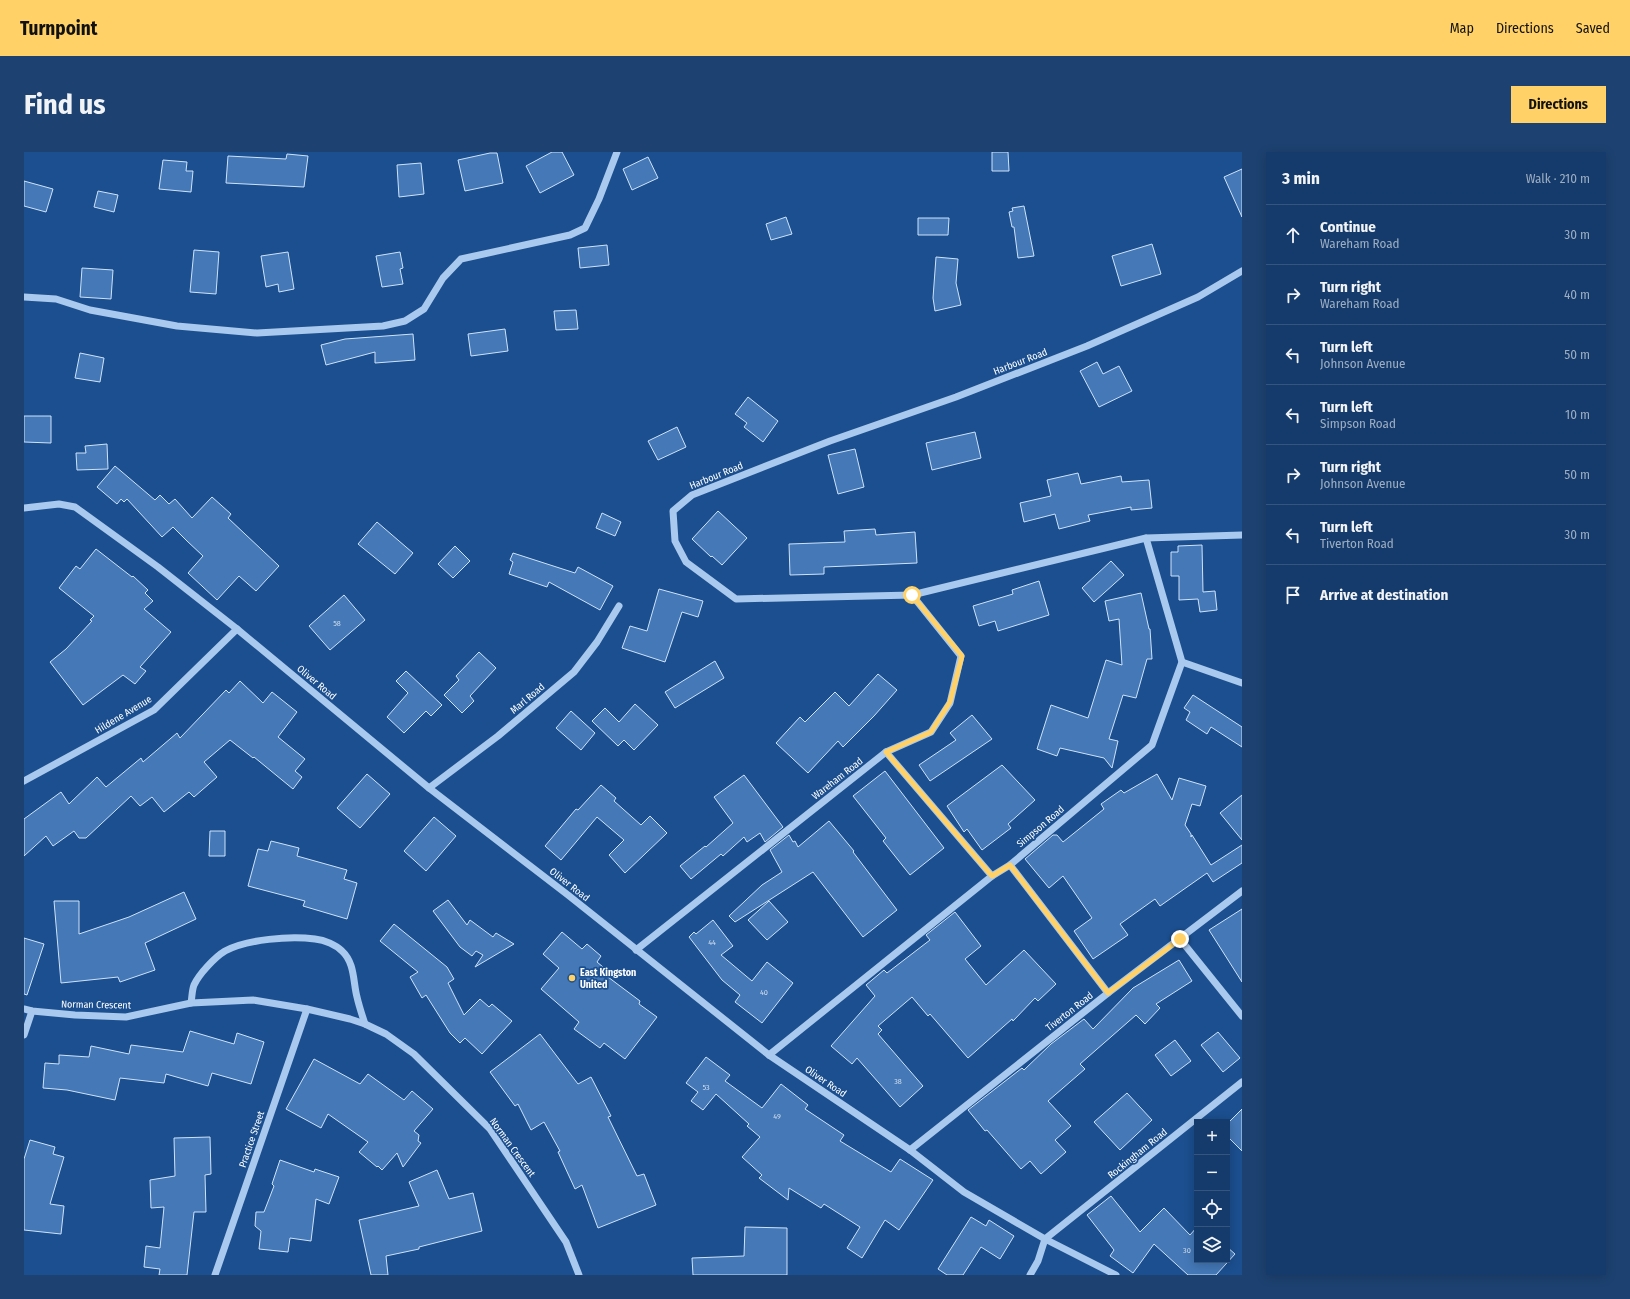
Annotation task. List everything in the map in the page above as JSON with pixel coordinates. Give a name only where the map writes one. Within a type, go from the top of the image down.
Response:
[{"type":"street","points":[[24,297],[56,299],[90,310],[177,326],[257,333],[383,326],[406,321],[424,309],[443,278],[461,259],[570,235],[585,228],[599,199],[618,152]]},
{"type":"street","name":"Harbour Road","points":[[1242,271],[1198,297],[1087,346],[956,397],[830,441],[692,495],[673,511],[675,541],[686,562],[736,599],[912,595],[1146,538],[1242,535]]},
{"type":"street","name":"Oliver Road","points":[[24,508],[59,504],[75,506],[158,567],[237,629],[429,788],[568,895],[769,1055],[910,1150],[964,1192],[1045,1239],[1116,1275]]},
{"type":"street","points":[[1146,538],[1182,662],[1242,683]]},
{"type":"street","name":"Wareham Road","points":[[636,950],[886,752],[931,732],[950,702],[962,656],[912,595]]},
{"type":"street","name":"Marl Road","points":[[429,788],[498,736],[574,672],[597,642],[619,606]]},
{"type":"street","name":"Hildene Avenue","points":[[24,781],[154,710],[237,629]]},
{"type":"street","name":"Simpson Road","points":[[769,1055],[992,876],[1010,865],[1152,745],[1182,662]]},
{"type":"street","points":[[886,752],[992,876]]},
{"type":"street","points":[[1010,865],[1108,993]]},
{"type":"street","name":"Tiverton Road","points":[[910,1150],[1108,993],[1242,891]]},
{"type":"street","points":[[191,1003],[194,985],[207,967],[224,951],[246,942],[294,938],[316,939],[330,943],[343,952],[351,965],[357,996],[365,1024]]},
{"type":"street","points":[[1180,939],[1242,1016]]},
{"type":"street","name":"Norman Crescent","points":[[24,1009],[75,1015],[126,1017],[191,1003],[253,1000],[350,1018],[386,1034],[414,1054],[490,1129],[566,1242],[579,1275]]},
{"type":"street","name":"Practice Street","points":[[215,1275],[307,1009]]},
{"type":"street","points":[[24,1035],[32,1011]]},
{"type":"street","name":"Rockingham Road","points":[[1045,1239],[1242,1082]]},
{"type":"street","points":[[1030,1275],[1038,1260],[1045,1239]]},
{"type":"building","points":[[552,152],[562,152],[574,175],[540,193],[526,166]]},
{"type":"building","points":[[992,152],[1008,152],[1009,171],[992,171]]},
{"type":"building","points":[[490,153],[497,153],[503,183],[465,191],[458,160]]},
{"type":"building","points":[[287,154],[308,156],[304,187],[226,183],[228,156],[286,159]]},
{"type":"building","points":[[648,157],[658,178],[632,190],[623,169]]},
{"type":"building","points":[[163,160],[187,162],[186,171],[193,171],[191,192],[159,189]]},
{"type":"building","points":[[421,163],[424,194],[399,197],[397,165]]},
{"type":"building","points":[[1242,169],[1242,217],[1224,177]]},
{"type":"building","points":[[24,181],[53,189],[46,212],[24,206]]},
{"type":"building","points":[[98,191],[118,195],[114,212],[94,207]]},
{"type":"building","points":[[1024,206],[1034,256],[1018,258],[1014,227],[1012,227],[1009,212],[1013,211],[1012,208]]},
{"type":"building","points":[[786,217],[792,234],[771,240],[766,224]]},
{"type":"building","points":[[918,218],[949,218],[948,235],[918,235]]},
{"type":"building","points":[[1152,244],[1161,274],[1121,286],[1112,256]]},
{"type":"building","points":[[607,245],[609,265],[580,268],[578,248]]},
{"type":"building","points":[[194,250],[219,252],[216,294],[190,292]]},
{"type":"building","points":[[288,252],[294,289],[279,292],[278,284],[266,287],[261,256]]},
{"type":"building","points":[[400,252],[403,268],[400,269],[403,284],[382,287],[376,256]]},
{"type":"building","points":[[936,257],[958,259],[956,283],[961,305],[935,311],[933,298]]},
{"type":"building","points":[[82,268],[113,270],[111,299],[80,297]]},
{"type":"building","points":[[576,310],[578,329],[556,330],[554,311]]},
{"type":"building","points":[[505,329],[508,351],[471,356],[468,334]]},
{"type":"building","points":[[413,334],[415,360],[375,363],[375,352],[326,365],[321,345],[345,339]]},
{"type":"building","points":[[80,353],[104,358],[100,382],[75,378]]},
{"type":"building","points":[[1097,362],[1103,374],[1119,366],[1132,391],[1099,407],[1080,371]]},
{"type":"building","points":[[748,397],[778,421],[763,442],[744,427],[747,423],[735,414]]},
{"type":"building","points":[[24,416],[51,416],[51,443],[24,442]]},
{"type":"building","points":[[677,427],[686,447],[658,460],[648,441]]},
{"type":"building","points":[[975,432],[981,458],[932,470],[926,443]]},
{"type":"building","points":[[107,444],[108,469],[77,470],[76,453],[86,453],[85,446]]},
{"type":"building","points":[[855,449],[864,487],[838,494],[828,455]]},
{"type":"building","points":[[115,466],[155,500],[160,495],[169,504],[175,499],[192,518],[212,497],[231,514],[228,518],[279,566],[256,591],[239,576],[217,600],[188,573],[203,556],[173,527],[162,537],[127,499],[124,502],[121,499],[117,504],[97,487]]},
{"type":"building","points":[[1078,473],[1081,484],[1121,476],[1122,482],[1149,480],[1152,508],[1131,510],[1131,507],[1088,515],[1090,521],[1059,529],[1055,514],[1024,522],[1020,503],[1051,496],[1047,480]]},
{"type":"building","points":[[718,511],[747,538],[722,565],[692,539]]},
{"type":"building","points":[[602,513],[621,522],[615,536],[596,528]]},
{"type":"building","points":[[377,522],[413,553],[395,574],[358,544]]},
{"type":"building","points":[[875,529],[876,535],[915,532],[917,563],[824,567],[824,574],[790,575],[789,544],[845,542],[844,531]]},
{"type":"building","points":[[1202,545],[1203,592],[1215,591],[1217,610],[1200,612],[1198,599],[1179,600],[1179,576],[1171,576],[1171,552],[1178,552],[1178,546]]},
{"type":"building","points":[[455,546],[470,561],[453,578],[438,564]]},
{"type":"building","points":[[96,549],[132,577],[133,576],[148,590],[145,593],[153,601],[144,609],[171,632],[140,667],[146,671],[135,684],[123,675],[83,705],[50,662],[66,649],[92,621],[90,620],[94,616],[59,588],[76,566],[80,569]]},
{"type":"building","points":[[513,553],[575,573],[578,567],[613,586],[600,610],[549,582],[547,587],[509,574],[513,562],[510,560]]},
{"type":"building","points":[[1111,561],[1124,575],[1094,602],[1082,588]]},
{"type":"building","points":[[1039,581],[1049,615],[998,631],[995,621],[979,626],[973,606],[1013,594],[1012,590]]},
{"type":"building","points":[[659,589],[703,601],[698,617],[682,612],[665,662],[622,648],[630,626],[647,631]]},
{"type":"building","points":[[1141,593],[1150,629],[1152,659],[1147,659],[1136,698],[1123,695],[1109,739],[1118,741],[1112,768],[1104,758],[1060,748],[1057,756],[1037,749],[1051,705],[1088,718],[1106,660],[1122,665],[1119,619],[1109,621],[1105,601]]},
{"type":"building","points":[[344,595],[365,620],[330,650],[309,626]]},
{"type":"building","points":[[479,652],[496,668],[470,696],[474,701],[462,713],[444,695],[459,680],[456,676]]},
{"type":"building","points":[[715,661],[724,678],[675,708],[665,692]]},
{"type":"building","points":[[406,671],[442,705],[431,716],[426,711],[404,733],[387,717],[408,693],[396,681]]},
{"type":"building","points":[[878,674],[897,690],[843,747],[838,741],[808,773],[776,743],[800,717],[805,722],[835,692],[849,706]]},
{"type":"building","points":[[240,681],[263,703],[272,692],[297,712],[278,737],[305,759],[295,771],[302,777],[293,789],[254,757],[253,758],[230,740],[204,762],[217,777],[194,797],[189,792],[164,812],[152,797],[140,806],[131,796],[86,838],[79,838],[74,831],[53,846],[46,836],[24,856],[24,819],[61,792],[69,804],[97,777],[106,787],[141,758],[143,762],[177,733],[180,738],[226,690],[229,693]]},
{"type":"building","points":[[1193,695],[1242,727],[1242,747],[1211,727],[1207,734],[1186,720],[1190,712],[1184,708]]},
{"type":"building","points":[[635,704],[658,725],[634,750],[624,740],[618,746],[592,721],[605,708],[619,722]]},
{"type":"building","points":[[571,711],[595,733],[581,750],[556,728]]},
{"type":"building","points":[[972,715],[992,739],[930,781],[919,765],[956,740],[950,733]]},
{"type":"building","points":[[1002,765],[1035,800],[1008,824],[1011,828],[982,850],[967,829],[964,832],[947,806]]},
{"type":"building","points":[[885,771],[944,848],[910,875],[883,841],[886,838],[853,796]]},
{"type":"building","points":[[367,774],[390,794],[360,828],[337,808]]},
{"type":"building","points":[[1157,774],[1172,800],[1179,778],[1206,786],[1200,806],[1192,804],[1185,825],[1191,834],[1191,837],[1192,835],[1211,865],[1242,845],[1242,863],[1213,882],[1207,873],[1160,906],[1155,899],[1120,924],[1128,935],[1093,959],[1074,931],[1092,918],[1063,876],[1049,888],[1025,859],[1053,835],[1057,835],[1063,842],[1104,809],[1101,804],[1121,790],[1124,793]]},
{"type":"building","points":[[744,775],[783,827],[765,842],[760,833],[747,842],[744,837],[723,856],[721,854],[691,879],[680,866],[705,846],[706,847],[733,823],[714,797]]},
{"type":"building","points":[[601,785],[616,798],[614,801],[641,825],[650,816],[667,833],[625,873],[609,855],[624,840],[597,817],[561,860],[545,846],[576,809],[578,810]]},
{"type":"building","points":[[1242,795],[1242,840],[1220,813]]},
{"type":"building","points":[[434,817],[456,836],[426,871],[404,851]]},
{"type":"building","points":[[829,821],[854,851],[853,852],[897,910],[863,937],[813,872],[735,922],[729,916],[762,885],[782,872],[770,850],[789,835],[798,847]]},
{"type":"building","points":[[210,831],[225,831],[225,856],[209,856]]},
{"type":"building","points":[[271,841],[299,848],[297,856],[347,870],[344,879],[357,883],[347,919],[303,906],[305,901],[248,886],[258,849],[268,851]]},
{"type":"building","points":[[184,892],[196,919],[145,943],[155,970],[120,982],[118,977],[61,983],[54,901],[79,901],[79,934],[129,917]]},
{"type":"building","points":[[448,900],[467,925],[470,920],[493,937],[496,933],[514,944],[475,967],[483,955],[476,951],[472,956],[460,947],[433,911]]},
{"type":"building","points":[[769,901],[788,922],[767,940],[748,920]]},
{"type":"building","points":[[1242,909],[1242,982],[1209,930]]},
{"type":"building","points":[[955,912],[981,946],[965,959],[986,985],[1024,950],[1056,984],[1038,1001],[1035,998],[1013,1021],[1012,1019],[968,1058],[930,1014],[928,1016],[912,997],[878,1026],[882,1030],[878,1034],[923,1086],[900,1107],[857,1058],[852,1064],[831,1046],[875,996],[866,985],[884,970],[887,973],[930,940],[926,935]]},
{"type":"building","points":[[713,920],[733,946],[721,955],[752,981],[767,962],[793,983],[762,1023],[735,1002],[740,995],[722,980],[689,937],[694,932],[696,934]]},
{"type":"building","points":[[394,924],[447,967],[454,979],[448,983],[464,1015],[480,999],[489,1007],[492,1004],[512,1021],[482,1054],[465,1038],[460,1043],[450,1033],[426,995],[422,998],[410,977],[418,972],[380,941]]},
{"type":"building","points":[[562,932],[582,949],[587,944],[601,956],[597,962],[603,967],[600,971],[640,1001],[639,1004],[657,1017],[625,1059],[604,1043],[600,1048],[574,1029],[579,1022],[541,989],[559,968],[543,954]]},
{"type":"building","points":[[24,938],[44,944],[27,995],[24,994]]},
{"type":"building","points":[[1179,960],[1192,981],[1156,1004],[1160,1008],[1145,1024],[1136,1015],[1080,1064],[1085,1069],[1048,1101],[1071,1126],[1055,1140],[1066,1152],[1041,1174],[1030,1161],[1021,1169],[987,1130],[985,1131],[968,1110],[1022,1068],[1024,1070],[1051,1044],[1084,1019],[1093,1029],[1133,988]]},
{"type":"building","points":[[190,1031],[234,1044],[237,1033],[264,1042],[251,1084],[212,1073],[208,1086],[166,1074],[164,1083],[120,1078],[115,1100],[67,1090],[43,1088],[45,1063],[59,1064],[59,1055],[89,1057],[91,1046],[129,1054],[131,1045],[183,1052]]},
{"type":"building","points":[[1218,1032],[1240,1058],[1223,1072],[1201,1045]]},
{"type":"building","points":[[540,1034],[578,1084],[591,1077],[611,1116],[608,1117],[637,1176],[644,1174],[656,1205],[598,1228],[582,1185],[575,1189],[558,1152],[560,1151],[544,1122],[531,1130],[518,1104],[515,1106],[490,1072]]},
{"type":"building","points":[[1175,1040],[1191,1061],[1171,1076],[1155,1055]]},
{"type":"building","points":[[706,1057],[730,1075],[725,1081],[762,1108],[781,1084],[808,1105],[805,1109],[844,1135],[840,1141],[891,1172],[900,1159],[933,1180],[899,1230],[885,1220],[862,1258],[847,1248],[860,1227],[824,1204],[821,1208],[789,1188],[788,1200],[759,1178],[762,1175],[742,1157],[760,1137],[747,1126],[749,1124],[716,1094],[703,1110],[691,1101],[698,1092],[686,1083]]},
{"type":"building","points":[[314,1059],[360,1084],[368,1074],[404,1100],[412,1091],[433,1109],[414,1131],[419,1135],[418,1141],[421,1143],[403,1167],[397,1153],[382,1170],[378,1166],[377,1167],[359,1152],[368,1142],[328,1114],[321,1128],[286,1109]]},
{"type":"building","points":[[1127,1093],[1152,1120],[1120,1150],[1094,1122]]},
{"type":"building","points":[[1242,1109],[1242,1151],[1230,1139],[1230,1121]]},
{"type":"building","points":[[210,1137],[211,1174],[205,1175],[206,1212],[194,1212],[187,1275],[159,1275],[160,1269],[144,1267],[146,1246],[160,1248],[164,1207],[151,1208],[150,1180],[175,1176],[174,1138]]},
{"type":"building","points":[[30,1140],[55,1147],[53,1154],[64,1157],[50,1204],[64,1206],[61,1234],[24,1230],[24,1159]]},
{"type":"building","points":[[280,1160],[314,1172],[315,1169],[339,1177],[329,1204],[316,1199],[311,1241],[290,1238],[288,1252],[259,1249],[261,1231],[255,1226],[256,1212],[264,1212],[274,1186],[272,1184]]},
{"type":"building","points":[[437,1170],[449,1199],[473,1193],[482,1231],[419,1247],[419,1249],[386,1256],[388,1275],[371,1275],[359,1220],[419,1206],[409,1182]]},
{"type":"building","points":[[1111,1196],[1140,1232],[1164,1208],[1190,1235],[1194,1230],[1194,1263],[1227,1263],[1216,1275],[1188,1275],[1154,1244],[1133,1273],[1110,1256],[1114,1250],[1087,1215]]},
{"type":"building","points":[[971,1217],[986,1226],[989,1220],[1014,1236],[1000,1259],[981,1247],[963,1275],[947,1275],[938,1269]]},
{"type":"building","points":[[745,1227],[787,1228],[787,1275],[693,1275],[692,1258],[744,1256]]},
{"type":"building","points":[[1230,1250],[1235,1254],[1230,1260]]},
{"type":"place","name":"East Kingston United","points":[[572,978]]},
{"type":"route","points":[[912,595],[962,656],[950,702],[931,732],[886,752],[992,876],[1010,865],[1108,993],[1180,939]]}]
